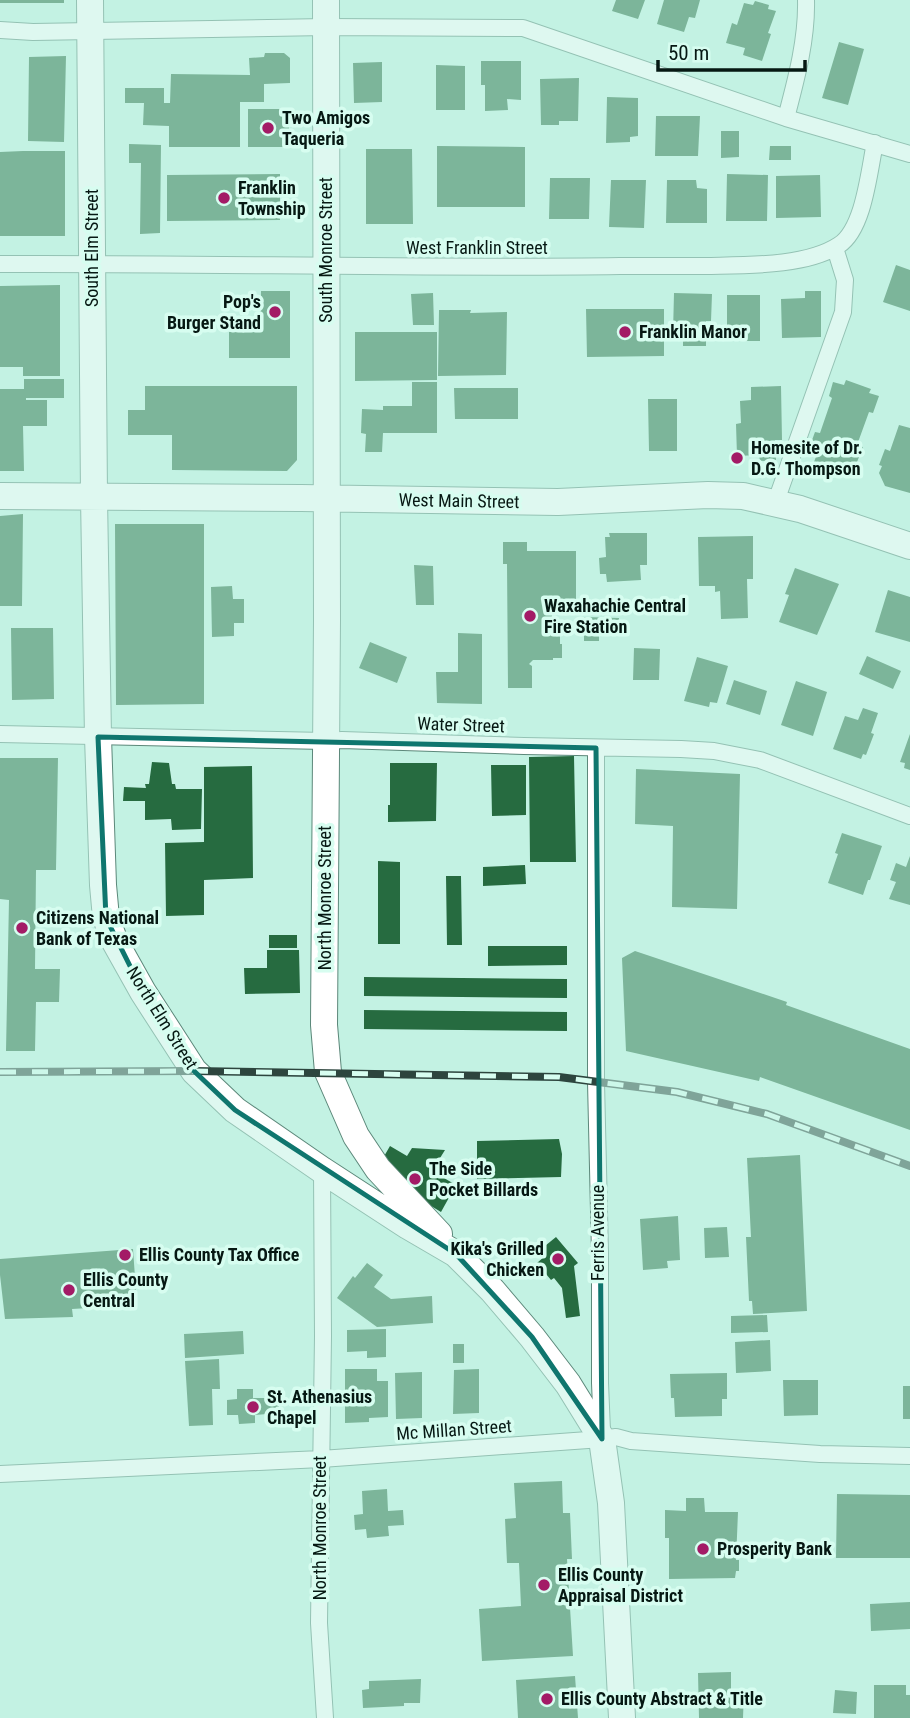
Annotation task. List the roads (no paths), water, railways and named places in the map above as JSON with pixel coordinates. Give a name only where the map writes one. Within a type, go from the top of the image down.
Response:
[{"type":"main road","name":"South Elm Street","points":[[90,0],[94,497]]},
{"type":"main road","name":"South Monroe Street","points":[[326,0],[326,499]]},
{"type":"main road","name":"West Main Street","points":[[0,496],[558,502],[708,495],[743,496],[800,509],[910,546]]},
{"type":"main road","name":"North Elm Street","points":[[94,497],[103,886],[106,918],[115,942],[143,992],[194,1071],[235,1110],[322,1170],[456,1254],[492,1290],[532,1337],[568,1384],[602,1439]]},
{"type":"main road","name":"North Monroe Street","points":[[326,499],[324,1025],[328,1072],[356,1136],[378,1169],[456,1254]]},
{"type":"main road","name":"Ferris Avenue","points":[[602,1439],[611,1503],[622,1718]]},
{"type":"street","points":[[786,118],[798,72],[806,0]]},
{"type":"street","points":[[0,30],[33,32],[326,27],[523,28],[786,118],[910,154]]},
{"type":"street","points":[[775,504],[843,312],[845,280],[835,248],[852,233],[860,214],[875,143]]},
{"type":"street","name":"West Franklin Street","points":[[0,264],[500,268],[749,265],[792,261],[816,256],[835,248]]},
{"type":"street","name":"Water Street","points":[[0,734],[681,748],[760,760],[910,816]]},
{"type":"street","name":"Ferris Avenue","points":[[596,748],[596,1082],[602,1439]]},
{"type":"street","name":"North Monroe Street","points":[[322,1170],[320,1623],[325,1718]]},
{"type":"street","name":"Mc Millan Street","points":[[0,1474],[321,1459],[616,1437],[631,1441],[820,1454],[910,1455]]},
{"type":"railway","points":[[0,1072],[194,1071],[559,1077],[677,1092],[767,1114],[910,1166]]},
{"type":"place","name":"Two Amigos Taqueria","points":[[268,128]]},
{"type":"place","name":"Franklin Township","points":[[224,198]]},
{"type":"place","name":"Pop's Burger Stand","points":[[275,312]]},
{"type":"place","name":"Franklin Manor","points":[[625,332]]},
{"type":"place","name":"Homesite of Dr. D.G. Thompson","points":[[737,458]]},
{"type":"place","name":"Waxahachie Central Fire Station","points":[[530,616]]},
{"type":"place","name":"Citizens National Bank of Texas","points":[[22,928]]},
{"type":"place","name":"The Side Pocket Billards","points":[[415,1179]]},
{"type":"place","name":"Ellis County Tax Office","points":[[125,1255]]},
{"type":"place","name":"Kika's Grilled Chicken","points":[[558,1259]]},
{"type":"place","name":"Ellis County Central","points":[[69,1290]]},
{"type":"place","name":"St. Athenasius Chapel","points":[[253,1407]]},
{"type":"place","name":"Prosperity Bank","points":[[703,1549]]},
{"type":"place","name":"Ellis County Appraisal District","points":[[544,1585]]},
{"type":"place","name":"Ellis County Abstract & Title","points":[[547,1699]]}]
